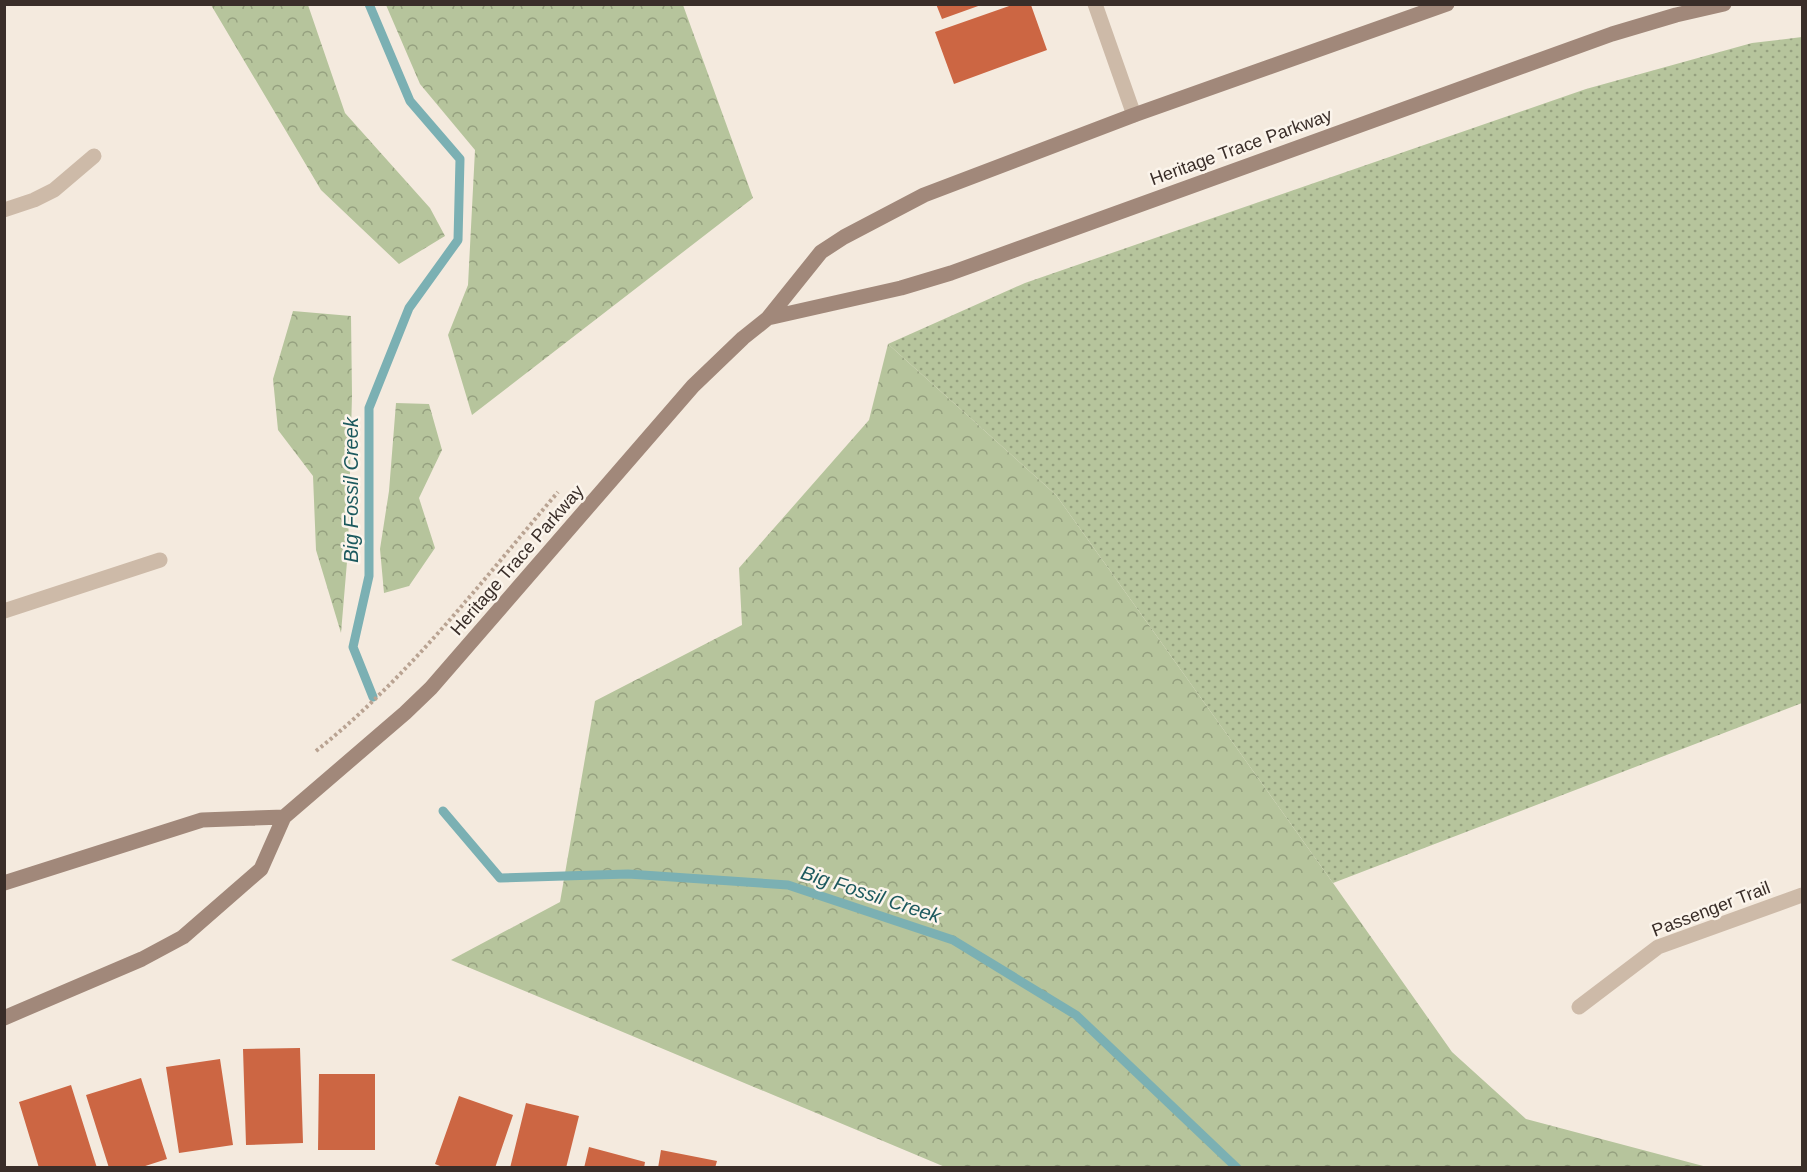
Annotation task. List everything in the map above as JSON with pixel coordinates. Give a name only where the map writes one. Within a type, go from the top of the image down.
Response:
[{"type":"street","points":[[1095,4],[1134,116]]},
{"type":"street","name":"Heritage Trace Parkway","points":[[4,1018],[142,959],[183,938],[261,869],[284,817],[405,713],[430,688],[693,386],[743,338],[768,318],[821,252],[844,237],[924,195],[1134,116],[1447,4]]},
{"type":"street","name":"Heritage Trace Parkway","points":[[768,318],[901,288],[951,273],[1602,38],[1676,15],[1725,4]]},
{"type":"street","points":[[4,210],[34,200],[54,190],[94,156]]},
{"type":"street","points":[[4,611],[160,560]]},
{"type":"street","points":[[4,883],[202,820],[284,817]]},
{"type":"street","name":"Passenger Trail","points":[[1579,1007],[1659,947],[1803,895]]},
{"type":"path","points":[[316,751],[413,662],[558,492]]},
{"type":"green space","points":[[211,5],[308,5],[345,113],[430,208],[445,236],[399,264],[321,190]]},
{"type":"green space","points":[[386,5],[683,5],[753,198],[472,415],[448,335],[468,285],[475,150],[420,84]]},
{"type":"green space","points":[[1802,37],[1802,703],[1333,883],[1056,495],[888,344],[1025,283],[1586,89],[1752,43]]},
{"type":"green space","points":[[293,311],[351,316],[352,395],[348,550],[341,633],[316,550],[313,476],[278,430],[273,379]]},
{"type":"green space","points":[[888,344],[1056,495],[1452,1052],[1526,1119],[1707,1167],[945,1167],[451,960],[560,902],[595,701],[742,625],[739,568],[869,420]]},
{"type":"green space","points":[[396,403],[429,404],[442,450],[419,498],[435,548],[409,586],[384,593],[380,549],[389,491]]},
{"type":"building","points":[[936,4],[981,4],[981,5],[942,19]]},
{"type":"building","points":[[1012,5],[1031,5],[1047,50],[954,84],[935,32]]},
{"type":"building","points":[[300,1048],[303,1143],[246,1145],[243,1049]]},
{"type":"building","points":[[220,1059],[233,1145],[179,1153],[166,1067]]},
{"type":"building","points":[[319,1074],[375,1074],[375,1150],[318,1150]]},
{"type":"building","points":[[141,1078],[167,1159],[139,1168],[109,1168],[86,1095]]},
{"type":"building","points":[[71,1085],[97,1168],[39,1168],[19,1102]]},
{"type":"building","points":[[459,1096],[513,1115],[495,1168],[445,1168],[435,1164]]},
{"type":"building","points":[[526,1103],[579,1116],[566,1168],[510,1168]]},
{"type":"building","points":[[589,1147],[645,1162],[644,1168],[584,1168]]},
{"type":"building","points":[[661,1150],[717,1161],[715,1168],[658,1168]]},
{"type":"waterway","name":"Big Fossil Creek","points":[[369,4],[410,101],[460,159],[458,240],[409,308],[369,408],[369,576],[353,647],[373,697]]},
{"type":"waterway","name":"Big Fossil Creek","points":[[443,811],[500,878],[628,874],[788,885],[953,940],[1076,1015],[1237,1168]]}]
